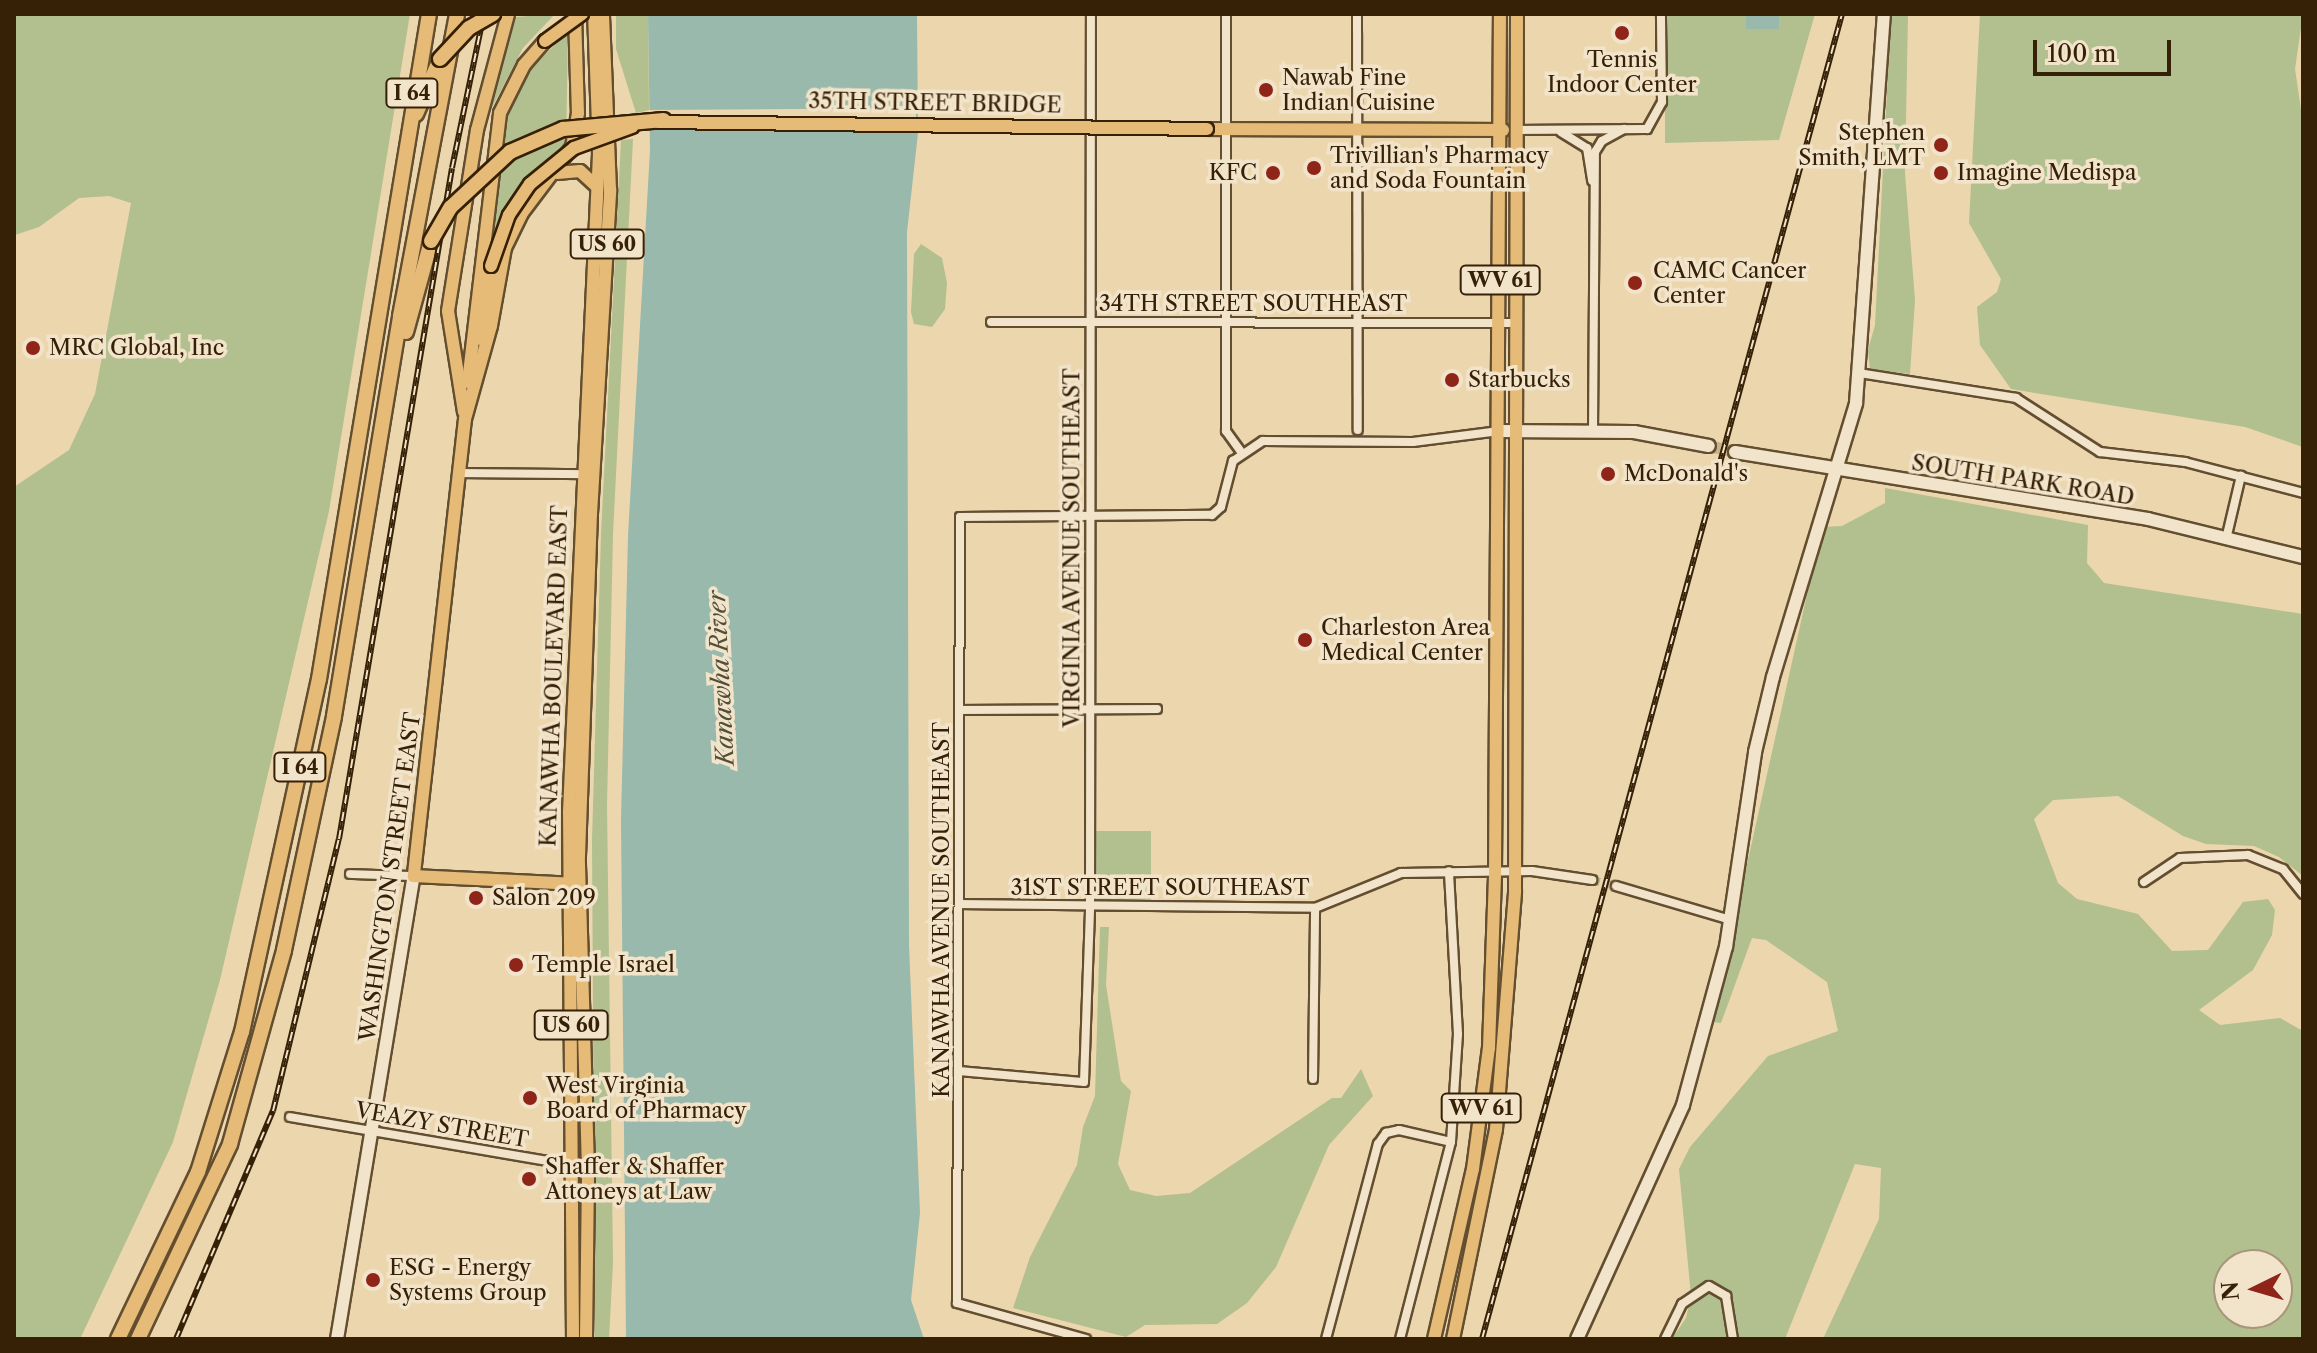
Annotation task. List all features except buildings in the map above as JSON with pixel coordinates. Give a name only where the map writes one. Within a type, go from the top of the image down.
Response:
[{"type":"highway","name":"I 64","points":[[118,1339],[198,1172],[242,1032],[319,679],[400,172],[429,14]]},
{"type":"highway","name":"I 64","points":[[138,1339],[230,1144],[284,950],[334,716],[457,14]]},
{"type":"highway","points":[[400,172],[425,86],[440,59],[461,35],[493,14]]},
{"type":"highway","points":[[389,398],[431,241],[451,207],[510,152],[543,136],[592,123],[664,120]]},
{"type":"main road","name":"WASHINGTON STREET EAST","points":[[465,419],[448,311],[477,130],[508,14]]},
{"type":"main road","name":"WASHINGTON STREET EAST","points":[[414,876],[465,419],[477,366],[491,326],[505,248],[522,213],[557,173],[572,147],[578,113],[575,14]]},
{"type":"main road","points":[[465,419],[495,134],[515,79],[545,41],[582,14]]},
{"type":"main road","name":"KANAWHA BOULEVARD EAST","points":[[573,1339],[574,884],[598,188],[594,14]]},
{"type":"main road","name":"KANAWHA BOULEVARD EAST","points":[[586,1339],[588,1168],[582,849],[587,474],[611,165],[603,14]]},
{"type":"main road","name":"WV 61","points":[[1434,1339],[1477,1139],[1489,1048],[1495,873],[1500,14]]},
{"type":"main road","name":"WV 61","points":[[1453,1339],[1496,1129],[1515,872],[1517,14]]},
{"type":"main road","name":"35TH STREET BRIDGE","points":[[477,366],[491,266],[509,215],[545,170],[587,141],[664,120],[1207,129],[1516,130]]},
{"type":"main road","points":[[557,173],[580,171],[598,188]]},
{"type":"main road","name":"KANAWHA BOULEVARD EAST","points":[[582,849],[574,884],[582,951]]},
{"type":"main road","points":[[414,876],[574,884]]},
{"type":"street","name":"VIRGINIA AVENUE SOUTHEAST","points":[[960,1071],[1084,1082],[1090,906],[1091,14]]},
{"type":"street","points":[[1226,14],[1226,431],[1241,452]]},
{"type":"street","points":[[1357,14],[1358,430]]},
{"type":"street","points":[[1516,130],[1647,129],[1662,102],[1661,14]]},
{"type":"street","points":[[1577,1339],[1683,1105],[1731,920],[1755,752],[1856,403],[1884,14]]},
{"type":"street","points":[[1593,432],[1592,182],[1597,146],[1624,129]]},
{"type":"street","points":[[1554,130],[1576,137],[1587,148],[1592,182]]},
{"type":"street","name":"34TH STREET SOUTHEAST","points":[[991,322],[1516,323]]},
{"type":"street","points":[[1859,373],[2016,398],[2100,452],[2185,462],[2303,493]]},
{"type":"street","points":[[1089,520],[1212,515],[1221,507],[1229,469],[1241,452],[1273,440],[1413,442],[1516,430],[1669,436],[1709,446]]},
{"type":"street","name":"SOUTH PARK ROAD","points":[[1735,452],[2227,535],[2303,557]]},
{"type":"street","points":[[461,473],[587,474]]},
{"type":"street","points":[[2227,535],[2241,476]]},
{"type":"street","name":"KANAWHA AVENUE SOUTHEAST","points":[[1086,1339],[957,1303],[960,517],[1089,520]]},
{"type":"street","points":[[960,710],[1157,709]]},
{"type":"street","points":[[2144,882],[2180,858],[2248,855],[2283,869],[2303,894]]},
{"type":"street","points":[[1400,1339],[1451,1142],[1458,1034],[1449,871]]},
{"type":"street","name":"31ST STREET SOUTHEAST","points":[[960,904],[1315,908],[1339,902],[1386,876],[1449,871],[1515,872],[1592,880]]},
{"type":"street","points":[[350,874],[414,876]]},
{"type":"street","name":"WASHINGTON STREET EAST","points":[[337,1339],[414,876]]},
{"type":"street","points":[[1616,886],[1731,920]]},
{"type":"street","points":[[1313,1079],[1315,908]]},
{"type":"street","name":"VEAZY STREET","points":[[290,1117],[588,1168]]},
{"type":"street","points":[[1326,1339],[1378,1144],[1386,1133],[1399,1130],[1451,1142]]},
{"type":"street","points":[[1665,1339],[1682,1304],[1709,1286],[1726,1296],[1733,1339]]},
{"type":"green space","points":[[14,14],[410,14],[329,511],[220,980],[173,1142],[80,1339],[14,1339],[14,487],[69,450],[95,394],[131,203],[109,196],[79,198],[39,227],[15,235]]},
{"type":"green space","points":[[555,14],[523,48],[486,119],[516,17]]},
{"type":"green space","points":[[616,14],[648,14],[649,110],[636,113],[616,49]]},
{"type":"green space","points":[[1665,14],[1815,14],[1779,140],[1665,143]]},
{"type":"green space","points":[[1891,14],[1908,14],[1905,173],[1915,300],[1910,374],[1870,369],[1868,350],[1875,325]]},
{"type":"green space","points":[[1980,14],[2303,14],[2295,69],[2303,123],[2303,447],[2245,427],[2011,389],[1980,345],[1977,307],[1997,292],[2001,279],[1969,223]]},
{"type":"green space","points":[[568,32],[566,148],[512,198],[485,253],[496,149],[511,101],[527,72]]},
{"type":"green space","points":[[633,139],[613,534],[607,805],[613,1263],[609,1339],[595,1339],[592,840],[601,534],[621,140]]},
{"type":"green space","points":[[921,244],[942,258],[947,283],[945,309],[932,327],[914,324],[911,312],[914,254]]},
{"type":"green space","points":[[1885,488],[2088,525],[2087,563],[2104,583],[2303,614],[2303,876],[2279,857],[2254,846],[2206,844],[2183,836],[2118,796],[2053,800],[2034,819],[2058,883],[2077,899],[2138,914],[2172,951],[2208,950],[2243,902],[2268,899],[2275,910],[2272,935],[2253,970],[2199,1010],[2220,1025],[2280,1018],[2303,1031],[2303,1339],[1823,1339],[1879,1219],[1881,1168],[1855,1164],[1785,1339],[1672,1339],[1686,1318],[1691,1296],[1679,1169],[1690,1147],[1768,1056],[1838,1031],[1827,982],[1766,940],[1752,938],[1721,1023],[1712,1022],[1822,527],[1842,526],[1885,503]]},
{"type":"green space","points":[[1095,831],[1151,831],[1151,901],[1095,901]]},
{"type":"green space","points":[[1100,927],[1109,927],[1106,985],[1121,1081],[1131,1091],[1118,1164],[1130,1190],[1156,1196],[1190,1193],[1332,1098],[1341,1098],[1361,1069],[1373,1096],[1329,1145],[1276,1267],[1247,1303],[1217,1324],[1145,1325],[1126,1337],[1013,1308],[1030,1257],[1077,1165],[1083,1127],[1095,1096]]},
{"type":"water","name":"Kanawha River","points":[[648,14],[917,14],[918,133],[907,232],[909,945],[920,1213],[911,1300],[924,1339],[626,1339],[621,820],[628,536],[650,150]]},
{"type":"water","points":[[1746,14],[1779,14],[1779,29],[1746,29]]},
{"type":"pier","points":[[916,108],[916,127],[665,125],[649,130],[649,110]]},
{"type":"tunnel","points":[[1709,446],[1735,452]]},
{"type":"tunnel","points":[[1592,880],[1616,886]]},
{"type":"railway","points":[[176,1339],[273,1111],[339,839],[452,168],[484,14]]},
{"type":"railway","points":[[1482,1339],[1842,14]]},
{"type":"place","name":"Tennis Indoor Center","points":[[1622,33]]},
{"type":"place","name":"Nawab Fine Indian Cuisine","points":[[1266,90]]},
{"type":"place","name":"Stephen Smith, LMT","points":[[1941,145]]},
{"type":"place","name":"Trivillian's Pharmacy and Soda Fountain","points":[[1314,168]]},
{"type":"place","name":"KFC","points":[[1273,173]]},
{"type":"place","name":"Imagine Medispa","points":[[1941,173]]},
{"type":"place","name":"CAMC Cancer Center","points":[[1635,283]]},
{"type":"place","name":"MRC Global, Inc","points":[[33,348]]},
{"type":"place","name":"Starbucks","points":[[1452,380]]},
{"type":"place","name":"McDonald's","points":[[1608,474]]},
{"type":"place","name":"Charleston Area Medical Center","points":[[1305,640]]},
{"type":"place","name":"Salon 209","points":[[476,898]]},
{"type":"place","name":"Temple Israel","points":[[516,965]]},
{"type":"place","name":"West Virginia Board of Pharmacy","points":[[530,1098]]},
{"type":"place","name":"Shaffer & Shaffer Attoneys at Law","points":[[529,1179]]},
{"type":"place","name":"ESG - Energy Systems Group","points":[[373,1280]]}]
